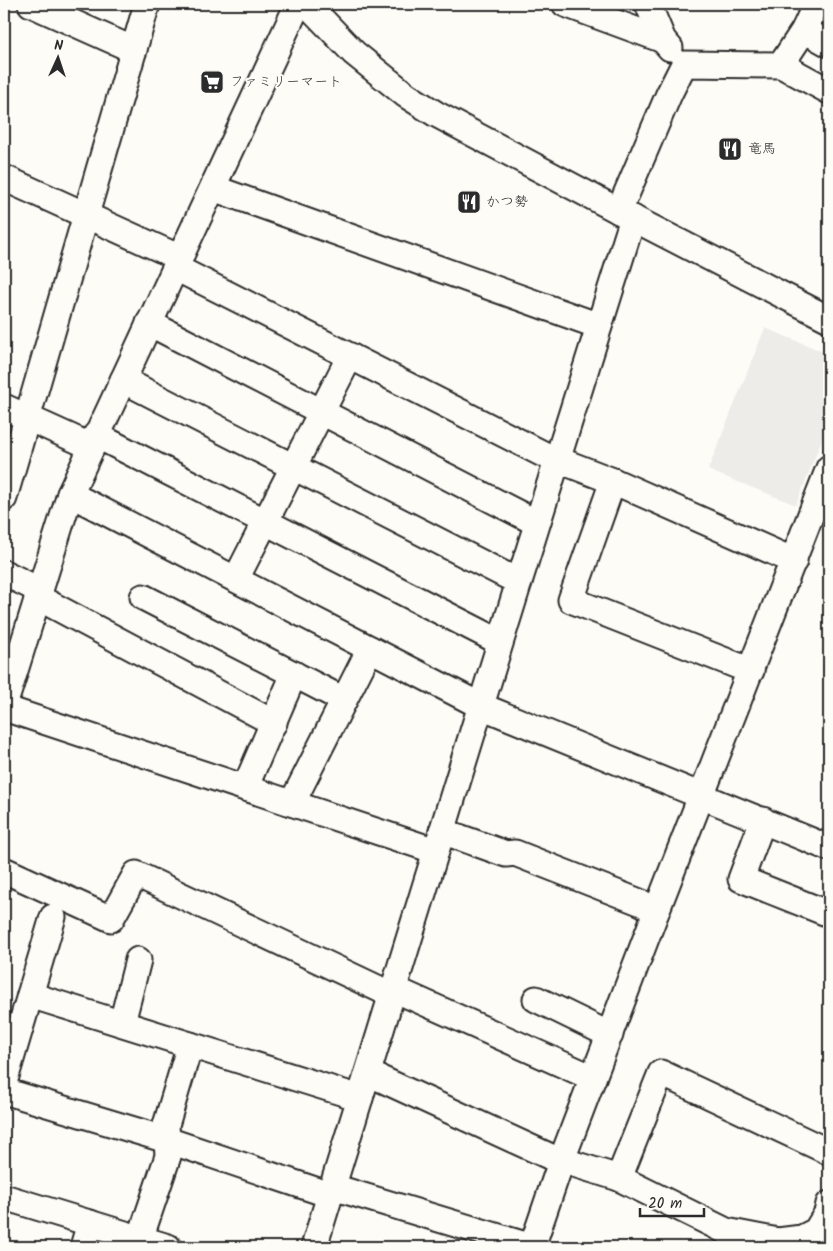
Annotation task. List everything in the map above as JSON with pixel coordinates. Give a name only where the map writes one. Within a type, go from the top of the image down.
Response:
[{"type":"street","points":[[31,4],[134,50]]},
{"type":"street","points":[[4,498],[147,4]]},
{"type":"street","points":[[298,4],[93,441],[70,494],[4,706],[292,803],[439,841],[506,854],[516,853],[642,903],[656,912]]},
{"type":"street","points":[[307,4],[354,53],[406,95],[436,114],[626,215],[829,319]]},
{"type":"street","points":[[565,4],[662,40]]},
{"type":"street","points":[[648,4],[662,40],[684,64],[781,66],[829,91]]},
{"type":"street","points":[[781,66],[804,30],[816,4]]},
{"type":"street","points":[[804,30],[829,44]]},
{"type":"street","points":[[314,1247],[599,326],[626,215],[668,94],[684,64]]},
{"type":"street","points":[[4,178],[85,215],[350,356],[543,454],[613,481],[794,560]]},
{"type":"street","points":[[213,188],[599,326]]},
{"type":"street","points":[[149,323],[537,523]]},
{"type":"street","points":[[236,579],[350,356]]},
{"type":"street","points":[[122,380],[519,582]]},
{"type":"street","points":[[4,407],[28,418],[93,441],[265,522],[500,642]]},
{"type":"street","points":[[4,1091],[331,1191],[532,1247],[561,1162],[656,912],[829,468]]},
{"type":"street","points":[[613,481],[571,600],[750,670]]},
{"type":"street","points":[[70,494],[481,706],[829,848]]},
{"type":"street","points":[[4,573],[38,594],[274,723]]},
{"type":"street","points":[[143,597],[344,700]]},
{"type":"street","points":[[292,803],[370,648]]},
{"type":"street","points":[[245,788],[294,674]]},
{"type":"street","points":[[763,820],[741,879],[829,914]]},
{"type":"street","points":[[4,870],[111,919],[136,874],[393,992],[593,1078]]},
{"type":"street","points":[[4,1084],[54,917]]},
{"type":"street","points":[[122,1023],[138,960]]},
{"type":"street","points":[[30,995],[360,1098]]},
{"type":"street","points":[[536,999],[610,1035]]},
{"type":"street","points":[[140,1239],[168,1156],[166,1125],[190,1045]]},
{"type":"street","points":[[368,1073],[561,1162],[619,1178],[724,1239],[778,1241],[802,1238],[816,1231],[827,1213],[829,1204]]},
{"type":"street","points":[[619,1178],[661,1073],[829,1152]]},
{"type":"street","points":[[4,1197],[168,1247]]},
{"type":"street","points":[[83,1247],[90,1223]]},
{"type":"shaded area","points":[[765,328],[829,354],[829,422],[796,505],[708,470]]},
{"type":"place","name":"ファミリーマート","points":[[212,82]]},
{"type":"place","name":"竜馬","points":[[730,149]]},
{"type":"place","name":"かつ勢","points":[[469,202]]}]
